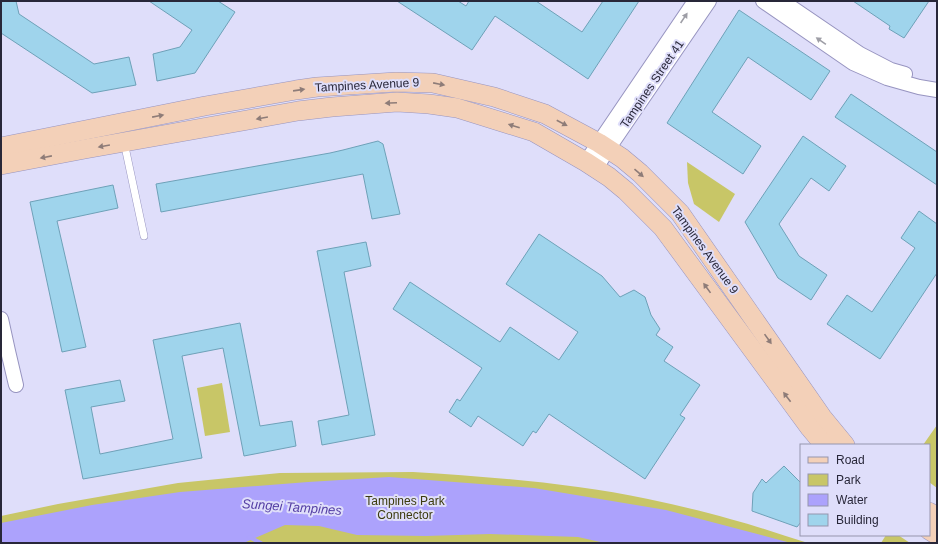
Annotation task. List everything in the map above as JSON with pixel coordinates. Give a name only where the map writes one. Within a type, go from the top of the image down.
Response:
[{"type":"main road","name":"Tampines Avenue 9","points":[[1,166],[122,133],[205,106],[310,88],[396,82],[433,83],[494,97],[544,114],[604,146],[640,173],[680,213],[822,417],[843,444]]},
{"type":"main road","name":"Tampines Avenue 9","points":[[1,147],[332,107],[397,102],[457,108],[534,132],[591,165],[626,191],[663,228],[823,444]]},
{"type":"street","name":"Tampines Street 41","points":[[604,146],[695,1]]},
{"type":"street","name":"Tampines Street 41","points":[[591,165],[709,1]]},
{"type":"street","points":[[763,1],[853,63],[887,78],[921,83],[937,80]]},
{"type":"street","points":[[782,1],[860,54],[891,70],[937,90]]},
{"type":"street","points":[[1,319],[16,385]]},
{"type":"lane","points":[[122,133],[144,236]]},
{"type":"green space","points":[[687,162],[735,194],[719,222],[694,204],[688,183]]},
{"type":"green space","points":[[222,383],[230,432],[205,436],[197,388]]},
{"type":"green space","points":[[937,425],[937,488],[930,483],[930,444],[924,444]]},
{"type":"green space","name":"Tampines Park Connector","points":[[413,472],[531,481],[619,493],[710,513],[808,543],[1,543],[1,516],[58,504],[178,483],[280,473]]},
{"type":"green space","points":[[885,536],[900,536],[910,543],[881,543]]},
{"type":"water","name":"Tampines Park Connector","points":[[389,477],[534,488],[666,510],[791,543],[605,543],[578,537],[490,534],[426,536],[357,535],[319,526],[285,525],[246,542],[1,543],[1,523],[92,505],[180,492]]},
{"type":"building","points":[[1,1],[16,1],[19,14],[94,64],[129,57],[136,85],[92,93],[1,33]]},
{"type":"building","points":[[149,1],[218,1],[235,12],[195,73],[157,81],[153,54],[180,47],[192,30]]},
{"type":"building","points":[[397,1],[458,1],[466,6],[469,1],[536,1],[582,32],[603,1],[639,1],[588,79],[495,16],[472,50]]},
{"type":"building","points":[[853,1],[929,1],[904,38],[889,29],[890,26]]},
{"type":"building","points":[[739,10],[830,71],[811,100],[748,57],[712,112],[761,146],[743,174],[667,123]]},
{"type":"building","points":[[851,94],[937,152],[937,185],[835,117]]},
{"type":"building","points":[[803,136],[846,166],[829,191],[811,178],[779,224],[799,256],[827,275],[811,300],[778,278],[745,222]]},
{"type":"building","points":[[378,141],[383,144],[400,214],[372,219],[363,174],[161,212],[156,184],[330,153]]},
{"type":"building","points":[[113,185],[118,208],[57,221],[86,347],[62,352],[30,202]]},
{"type":"building","points":[[919,211],[937,224],[937,273],[880,359],[827,324],[847,295],[872,312],[915,248],[901,238]]},
{"type":"building","points":[[539,234],[602,276],[620,297],[634,290],[645,297],[651,315],[660,329],[656,335],[673,347],[664,361],[700,385],[680,415],[685,418],[645,479],[549,414],[536,433],[533,431],[523,446],[478,416],[471,427],[449,412],[457,399],[460,401],[482,368],[393,309],[410,282],[500,342],[510,327],[559,360],[578,332],[506,284]]},
{"type":"building","points":[[366,242],[371,266],[344,272],[375,435],[322,445],[318,421],[349,415],[317,251]]},
{"type":"building","points":[[240,323],[260,426],[292,421],[296,446],[244,456],[223,348],[182,356],[202,458],[83,479],[65,390],[120,380],[125,401],[91,407],[100,454],[173,439],[153,340]]},
{"type":"building","points":[[784,466],[800,482],[800,523],[797,527],[752,511],[753,493],[762,479],[766,483]]},
{"type":"waterway","points":[[249,537],[261,543]]},
{"type":"water label","name":"Sungei Tampines","points":[[292,507]]}]
